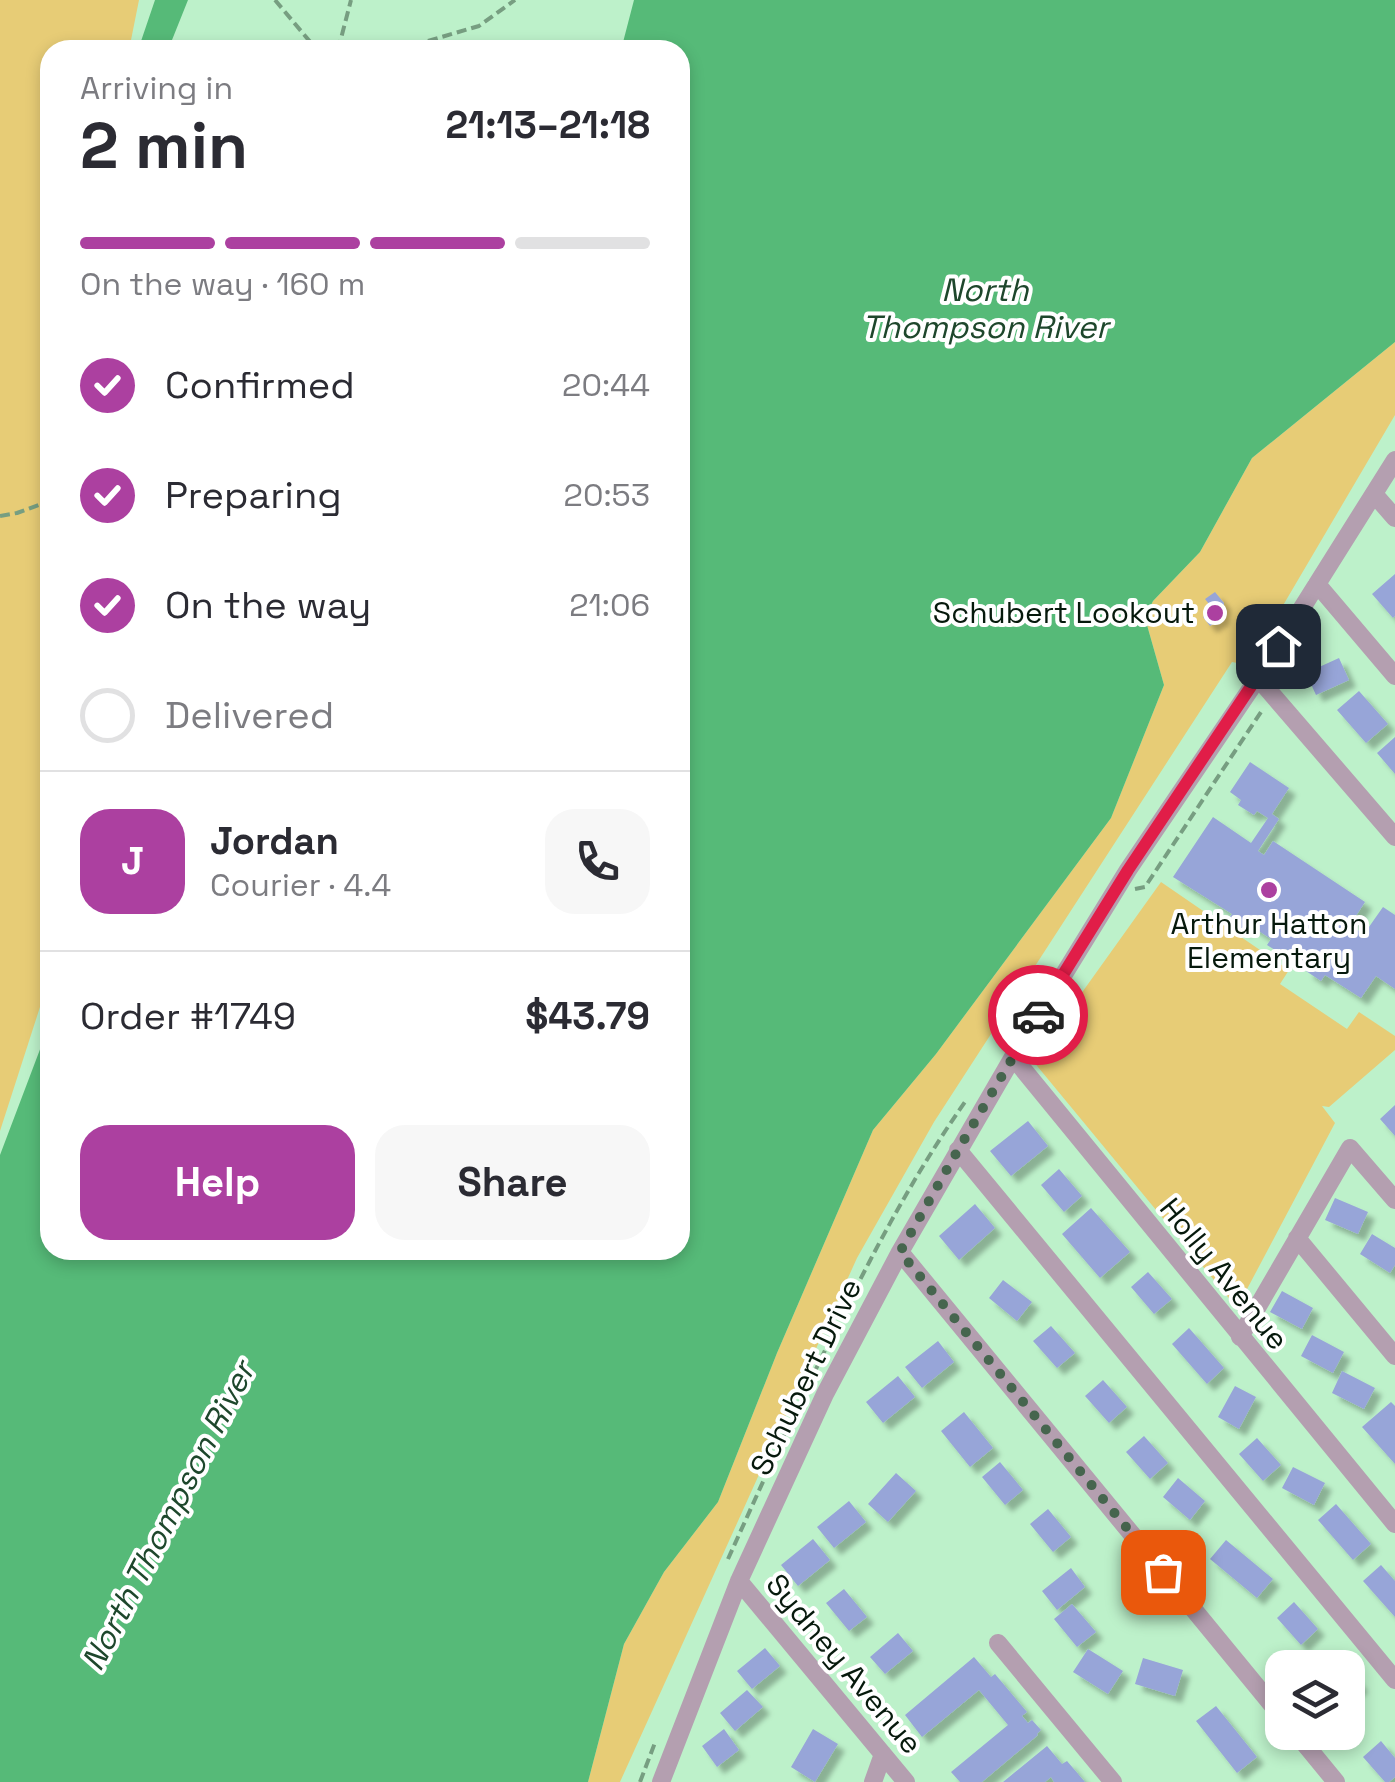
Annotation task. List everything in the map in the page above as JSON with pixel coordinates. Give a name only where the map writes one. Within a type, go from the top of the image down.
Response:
[{"type":"street","name":"Schubert Drive","points":[[661,1782],[739,1581],[825,1394],[900,1252],[1012,1057],[1128,870],[1258,678],[1395,460]]},
{"type":"street","points":[[1374,494],[1395,518]]},
{"type":"street","points":[[1317,584],[1395,676]]},
{"type":"street","points":[[1258,678],[1395,837]]},
{"type":"street","name":"Holly Avenue","points":[[1012,1057],[1395,1524]]},
{"type":"street","points":[[1240,1337],[1350,1148],[1395,1200]]},
{"type":"street","points":[[958,1150],[1395,1680]]},
{"type":"street","points":[[1298,1238],[1395,1356]]},
{"type":"street","points":[[900,1252],[1265,1696]]},
{"type":"street","name":"Sydney Avenue","points":[[739,1581],[906,1782]]},
{"type":"street","points":[[998,1643],[1114,1782]]},
{"type":"street","points":[[1310,1750],[1336,1782]]},
{"type":"street","points":[[873,1782],[883,1754]]},
{"type":"path","points":[[276,0],[309,40]]},
{"type":"path","points":[[341,40],[351,0]]},
{"type":"path","points":[[431,40],[479,26],[515,0]]},
{"type":"path","points":[[0,516],[40,505]]},
{"type":"shaded area","points":[[0,0],[139,0],[131,40],[40,40],[40,1007],[0,1131]]},
{"type":"shaded area","points":[[1395,342],[1395,415],[1248,665],[1232,662],[934,1122],[857,1258],[620,1782],[588,1782],[624,1644],[664,1572],[718,1502],[873,1130],[936,1054],[1111,818],[1164,685],[1145,618],[1153,601],[1200,552],[1252,458]]},
{"type":"shaded area","points":[[1161,882],[1289,970],[1280,984],[1347,1029],[1359,1012],[1395,1036],[1395,1050],[1329,1107],[1322,1106],[1335,1123],[1237,1308],[1033,1061]]},
{"type":"water","points":[[155,0],[188,0],[172,40],[141,40]]},
{"type":"water","name":"North Thompson River","points":[[634,0],[1395,0],[1395,342],[1252,458],[1200,552],[1153,601],[1145,618],[1164,685],[1111,818],[936,1054],[873,1130],[718,1502],[664,1572],[624,1644],[588,1782],[0,1782],[0,1155],[40,1049],[40,1260],[690,1260],[690,40],[624,40]]},
{"type":"building","points":[[1395,574],[1395,616],[1393,618],[1372,594]]},
{"type":"building","name":"Schubert Lookout","points":[[1215,592],[1224,603],[1222,618],[1210,626],[1203,617],[1213,609],[1205,599]]},
{"type":"building","points":[[1339,658],[1349,680],[1316,695],[1306,673]]},
{"type":"building","points":[[1359,691],[1388,724],[1366,743],[1337,710]]},
{"type":"building","points":[[1395,737],[1395,774],[1377,753]]},
{"type":"building","name":"Arthur Hatton Elementary","points":[[1250,762],[1289,788],[1272,814],[1279,819],[1258,851],[1264,855],[1273,841],[1365,902],[1350,925],[1364,934],[1383,907],[1395,915],[1395,989],[1376,976],[1361,998],[1325,975],[1321,981],[1306,971],[1310,965],[1286,949],[1283,955],[1267,945],[1271,939],[1248,924],[1244,930],[1228,920],[1232,914],[1173,877],[1213,817],[1251,843],[1268,818],[1238,805],[1241,800],[1230,792]]},
{"type":"building","points":[[1395,1105],[1395,1136],[1380,1119]]},
{"type":"building","points":[[1028,1121],[1048,1146],[1011,1176],[990,1151]]},
{"type":"building","points":[[1059,1169],[1082,1196],[1064,1212],[1041,1185]]},
{"type":"building","points":[[1335,1198],[1368,1212],[1358,1234],[1325,1220]]},
{"type":"building","points":[[975,1204],[995,1228],[959,1260],[939,1236]]},
{"type":"building","points":[[1091,1208],[1130,1252],[1100,1278],[1062,1234]]},
{"type":"building","points":[[1372,1234],[1395,1248],[1395,1265],[1390,1273],[1360,1254]]},
{"type":"building","points":[[1148,1272],[1172,1299],[1154,1314],[1131,1287]]},
{"type":"building","points":[[1003,1280],[1032,1302],[1017,1321],[989,1298]]},
{"type":"building","points":[[1282,1291],[1313,1308],[1302,1329],[1270,1312]]},
{"type":"building","points":[[1051,1326],[1075,1353],[1057,1368],[1033,1341]]},
{"type":"building","points":[[1189,1328],[1224,1368],[1207,1384],[1172,1344]]},
{"type":"building","points":[[1312,1335],[1344,1352],[1333,1373],[1301,1356]]},
{"type":"building","points":[[938,1341],[954,1362],[922,1388],[905,1367]]},
{"type":"building","points":[[1342,1371],[1375,1388],[1364,1409],[1332,1393]]},
{"type":"building","points":[[898,1376],[915,1397],[883,1423],[866,1402]]},
{"type":"building","points":[[1103,1380],[1127,1407],[1109,1423],[1085,1396]]},
{"type":"building","points":[[1235,1386],[1256,1397],[1239,1429],[1218,1417]]},
{"type":"building","points":[[1391,1402],[1395,1406],[1395,1464],[1362,1427]]},
{"type":"building","points":[[964,1412],[993,1448],[970,1467],[941,1431]]},
{"type":"building","points":[[1144,1436],[1168,1463],[1150,1479],[1126,1452]]},
{"type":"building","points":[[1257,1438],[1281,1465],[1263,1481],[1239,1454]]},
{"type":"building","points":[[1000,1462],[1023,1490],[1005,1505],[982,1477]]},
{"type":"building","points":[[1293,1467],[1325,1483],[1314,1505],[1282,1488]]},
{"type":"building","points":[[896,1473],[916,1491],[888,1522],[868,1504]]},
{"type":"building","points":[[1178,1478],[1205,1501],[1190,1520],[1163,1497]]},
{"type":"building","points":[[849,1501],[866,1522],[834,1548],[817,1527]]},
{"type":"building","points":[[1336,1504],[1371,1544],[1353,1560],[1318,1520]]},
{"type":"building","points":[[1048,1509],[1071,1537],[1053,1552],[1030,1524]]},
{"type":"building","points":[[813,1539],[830,1560],[798,1586],[781,1565]]},
{"type":"building","points":[[1226,1540],[1273,1579],[1257,1598],[1210,1559]]},
{"type":"building","points":[[1381,1565],[1395,1581],[1395,1617],[1363,1581]]},
{"type":"building","points":[[1071,1568],[1085,1587],[1057,1610],[1042,1591]]},
{"type":"building","points":[[844,1589],[867,1617],[849,1631],[826,1603]]},
{"type":"building","points":[[1294,1602],[1318,1629],[1301,1645],[1277,1618]]},
{"type":"building","points":[[1072,1604],[1096,1632],[1077,1647],[1054,1619]]},
{"type":"building","points":[[898,1633],[913,1651],[885,1674],[870,1657]]},
{"type":"building","points":[[765,1648],[780,1666],[752,1689],[737,1671]]},
{"type":"building","points":[[1088,1649],[1123,1671],[1108,1694],[1073,1672]]},
{"type":"building","points":[[974,1657],[991,1677],[995,1674],[1027,1712],[1022,1716],[1028,1723],[1032,1720],[1041,1730],[982,1782],[960,1782],[951,1772],[1008,1725],[979,1690],[922,1737],[905,1715]]},
{"type":"building","points":[[1143,1658],[1183,1670],[1175,1696],[1135,1684]]},
{"type":"building","points":[[747,1690],[763,1707],[735,1731],[720,1713]]},
{"type":"building","points":[[1216,1706],[1257,1757],[1237,1773],[1196,1721]]},
{"type":"building","points":[[724,1729],[739,1750],[717,1767],[702,1746]]},
{"type":"building","points":[[813,1729],[838,1744],[815,1782],[791,1767]]},
{"type":"building","points":[[1381,1741],[1395,1758],[1395,1777],[1389,1782],[1363,1757]]},
{"type":"building","points":[[1047,1746],[1085,1782],[1054,1782],[1051,1777],[1045,1782],[1003,1782]]},
{"type":"way so far","points":[[1038,1015],[900,1252],[1163,1572]]},
{"type":"place","name":"Schubert Lookout","points":[[1215,613]]},
{"type":"place","name":"Arthur Hatton Elementary","points":[[1269,890]]},
{"type":"route","points":[[1038,1015],[1128,870],[1278,646]]}]
